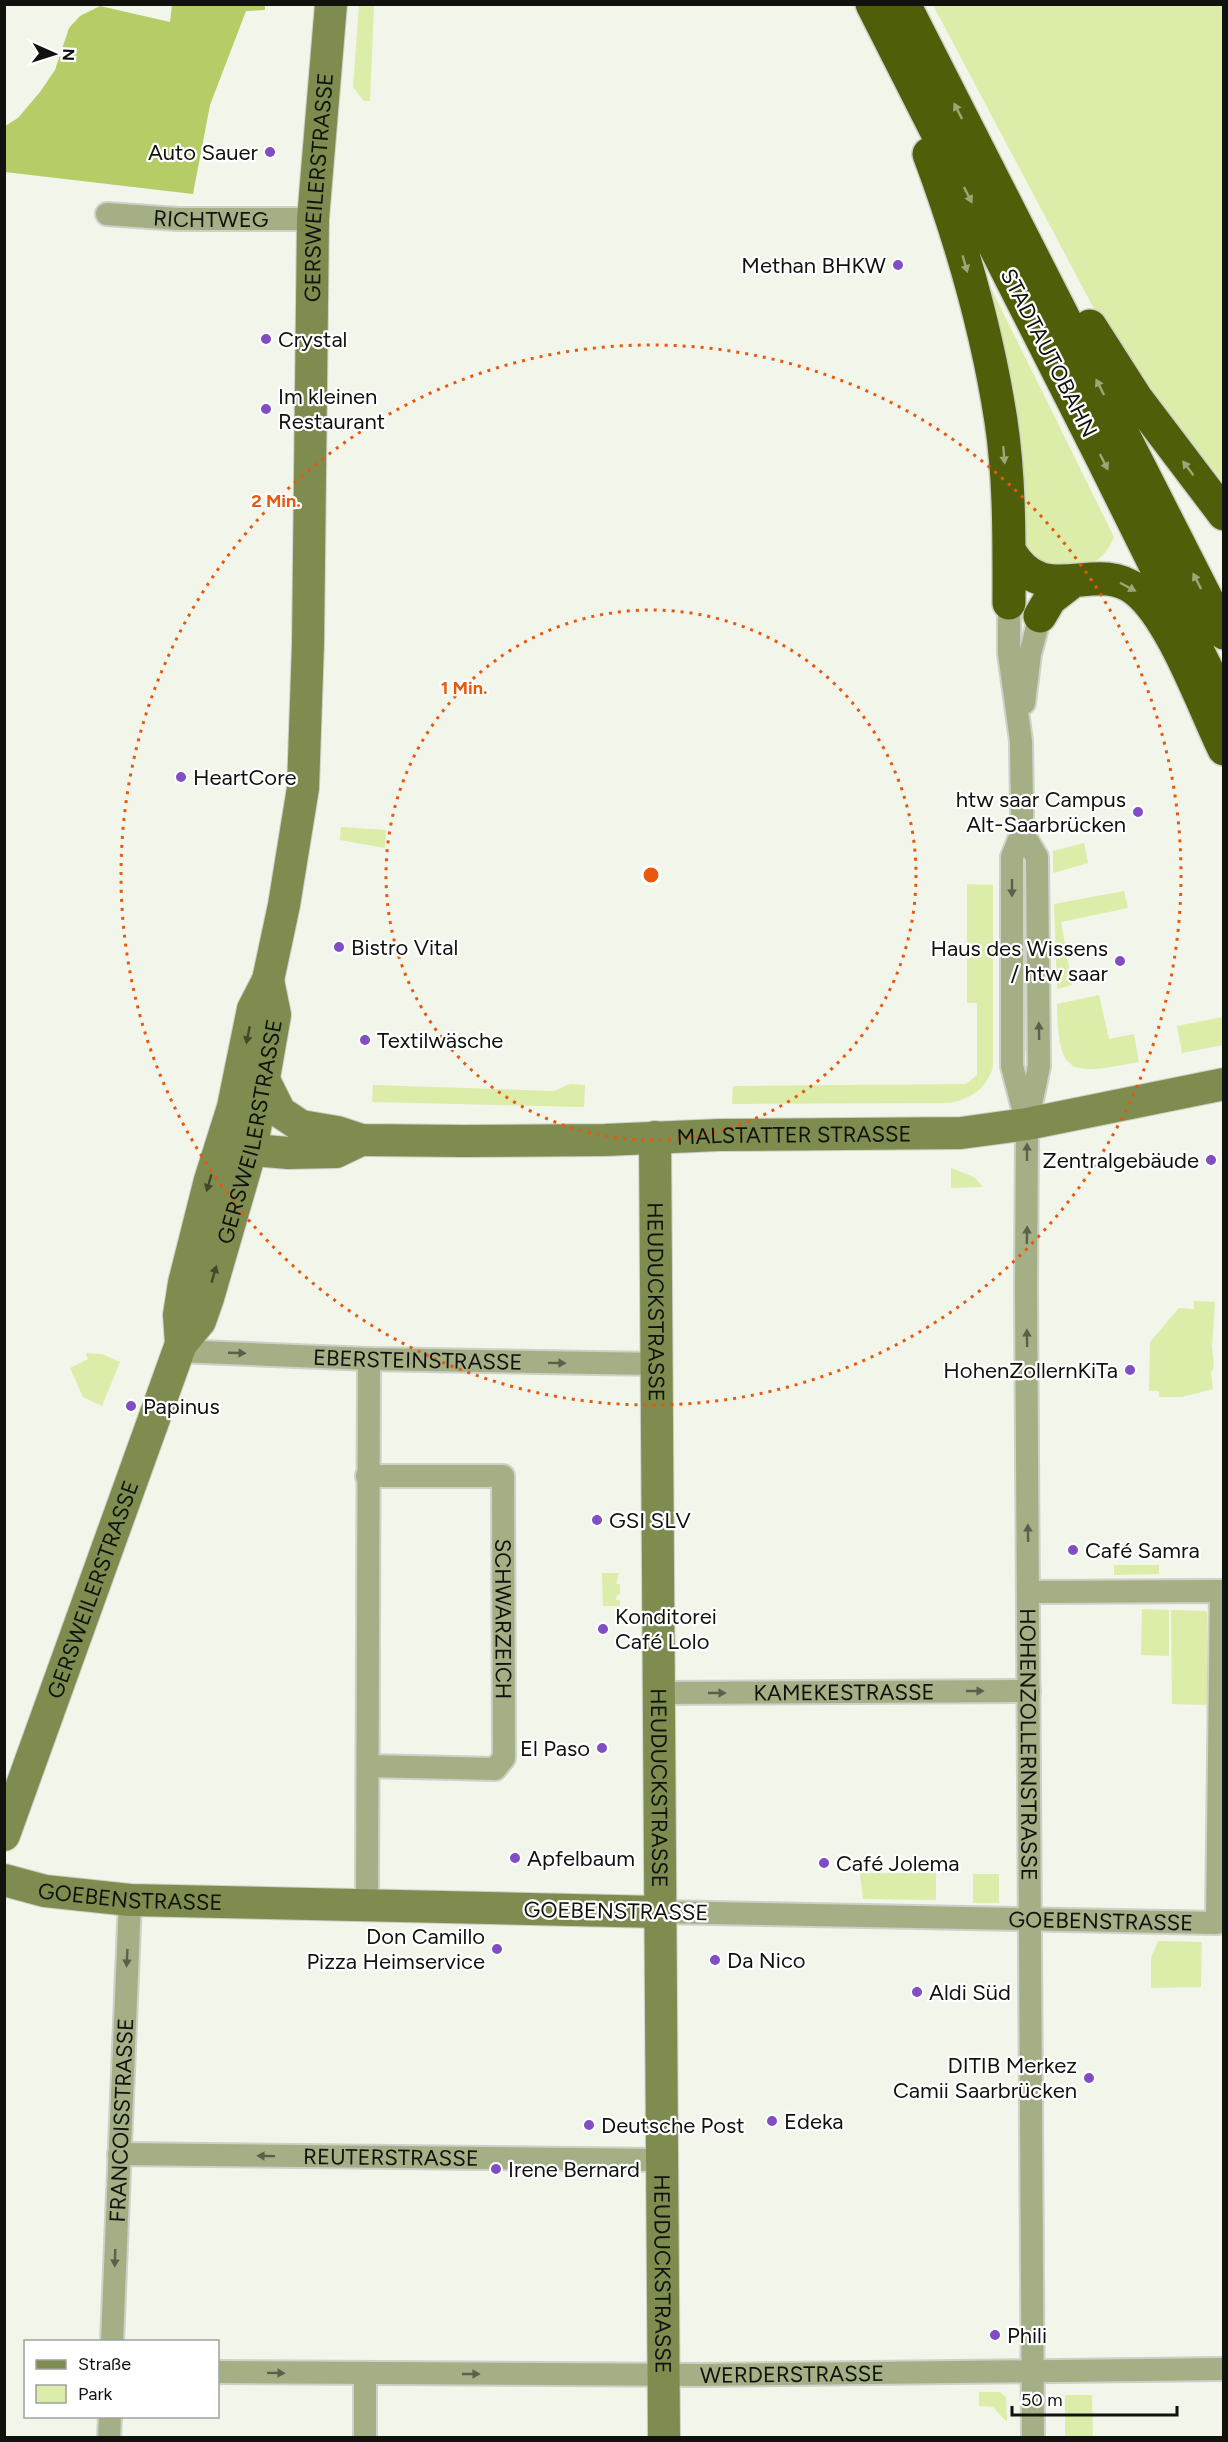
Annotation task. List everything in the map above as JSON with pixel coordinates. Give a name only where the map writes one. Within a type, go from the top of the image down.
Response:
[{"type":"highway","name":"STADTAUTOBAHN","points":[[884,7],[995,182],[1224,633]]},
{"type":"highway","name":"STADTAUTOBAHN","points":[[884,7],[1224,704]]},
{"type":"highway","points":[[884,7],[986,338],[1001,422],[1009,550],[1009,603]]},
{"type":"highway","points":[[995,182],[1136,398],[1224,514]]},
{"type":"highway","points":[[1009,550],[1018,566],[1048,581],[1072,582],[1103,579],[1119,582],[1134,589],[1150,604],[1164,625],[1224,749]]},
{"type":"highway","points":[[1040,616],[1050,599],[1072,582]]},
{"type":"main road","name":"GERSWEILERSTRASSE","points":[[240,1133],[253,1009],[268,980],[298,826],[305,754],[313,219],[331,4]]},
{"type":"main road","name":"GERSWEILERSTRASSE","points":[[4,1835],[179,1347],[179,1315],[184,1283],[240,1133],[264,1080],[275,1015],[268,980]]},
{"type":"main road","name":"MALSTATTER STRASSE","points":[[264,1080],[280,1112],[290,1120],[301,1126],[337,1132],[361,1140],[588,1140],[961,1133],[1027,1124],[1224,1084]]},
{"type":"main road","name":"MALSTATTER STRASSE","points":[[240,1133],[265,1151],[288,1153],[336,1152],[361,1140]]},
{"type":"main road","name":"HEUDUCKSTRASSE","points":[[656,1137],[664,2438]]},
{"type":"main road","name":"GOEBENSTRASSE","points":[[4,1880],[45,1891],[129,1900],[659,1912]]},
{"type":"street","name":"RICHTWEG","points":[[108,214],[178,219],[313,219]]},
{"type":"street","name":"HOHENZOLLERNSTRASSE","points":[[1009,603],[1009,653],[1021,741]]},
{"type":"street","name":"HOHENZOLLERNSTRASSE","points":[[1033,2438],[1027,1124],[1012,1058],[1012,857],[1022,832],[1021,741],[1030,654],[1040,616]]},
{"type":"street","name":"EBERSTEINSTRASSE","points":[[179,1347],[369,1359],[657,1364]]},
{"type":"street","points":[[367,1905],[369,1766],[366,1476],[369,1359]]},
{"type":"street","name":"SCHWARZEICH","points":[[366,1476],[503,1476],[504,1758],[495,1769],[369,1766]]},
{"type":"street","name":"GOEBENSTRASSE","points":[[659,1912],[1217,1923],[1221,1591],[1029,1592]]},
{"type":"street","name":"KAMEKESTRASSE","points":[[658,1693],[1029,1691]]},
{"type":"street","name":"FRANCOISSTRASSE","points":[[112,2340],[129,1900]]},
{"type":"street","name":"REUTERSTRASSE","points":[[119,2154],[661,2160]]},
{"type":"street","name":"WERDERSTRASSE","points":[[219,2372],[663,2375],[1224,2369]]},
{"type":"street","points":[[365,2374],[365,2438]]},
{"type":"street","points":[[109,2438],[110,2418]]},
{"type":"green space","points":[[172,5],[265,5],[265,10],[246,11],[210,105],[193,194],[5,172],[5,126],[18,118],[55,70],[69,28],[80,16],[100,6],[170,22]]},
{"type":"green space","points":[[359,5],[374,5],[370,101],[364,101],[353,87]]},
{"type":"green space","points":[[933,5],[1222,5],[1223,482],[1170,414],[1092,305]]},
{"type":"green space","points":[[981,268],[1114,537],[1108,549],[1092,563],[1073,567],[1037,565],[1021,542]]},
{"type":"green space","points":[[341,827],[386,830],[385,848],[340,840]]},
{"type":"green space","points":[[1084,843],[1088,863],[1053,873],[1053,851]]},
{"type":"green space","points":[[1022,857],[1028,857],[1029,1051],[1022,1051]]},
{"type":"green space","points":[[967,884],[993,885],[993,1067],[977,1092],[949,1103],[732,1104],[733,1086],[966,1084],[977,1075],[977,1003],[967,1003]]},
{"type":"green space","points":[[1124,891],[1128,908],[1061,922],[1072,985],[1057,989],[1054,904]]},
{"type":"green space","points":[[1099,995],[1109,1039],[1134,1034],[1139,1062],[1084,1069],[1074,1066],[1066,1059],[1058,1029],[1057,1004]]},
{"type":"green space","points":[[1223,1017],[1223,1045],[1182,1053],[1177,1026]]},
{"type":"green space","points":[[570,1084],[585,1085],[584,1107],[372,1102],[373,1085],[554,1091]]},
{"type":"green space","points":[[951,1168],[974,1177],[983,1187],[951,1188]]},
{"type":"green space","points":[[1194,1301],[1215,1302],[1212,1346],[1214,1366],[1211,1373],[1213,1389],[1182,1397],[1159,1397],[1159,1391],[1149,1391],[1150,1342],[1179,1308],[1194,1309]]},
{"type":"green space","points":[[86,1353],[102,1354],[120,1362],[102,1406],[83,1397],[70,1368],[88,1359]]},
{"type":"green space","points":[[1114,1565],[1159,1565],[1159,1574],[1114,1575]]},
{"type":"green space","points":[[602,1573],[619,1573],[616,1584],[620,1584],[620,1594],[617,1595],[616,1600],[620,1600],[620,1606],[603,1606]]},
{"type":"green space","points":[[1142,1609],[1169,1610],[1169,1656],[1141,1655]]},
{"type":"green space","points":[[1171,1610],[1207,1611],[1207,1705],[1172,1704]]},
{"type":"green space","points":[[860,1873],[936,1873],[936,1900],[863,1899]]},
{"type":"green space","points":[[973,1874],[999,1874],[999,1903],[973,1903]]},
{"type":"green space","points":[[1158,1941],[1202,1942],[1201,1987],[1151,1988],[1151,1958]]},
{"type":"green space","points":[[979,2392],[1000,2392],[1006,2397],[1007,2422],[993,2407],[979,2406]]},
{"type":"green space","points":[[1065,2395],[1092,2395],[1093,2437],[1065,2437]]},
{"type":"place","name":"Auto Sauer","points":[[270,152]]},
{"type":"place","name":"Methan BHKW","points":[[898,265]]},
{"type":"place","name":"Crystal","points":[[266,339]]},
{"type":"place","name":"Im kleinen Restaurant","points":[[266,409]]},
{"type":"place","name":"HeartCore","points":[[181,777]]},
{"type":"place","name":"htw saar Campus Alt-Saarbrücken","points":[[1138,812]]},
{"type":"place","name":"Bistro Vital","points":[[339,947]]},
{"type":"place","name":"Haus des Wissens / htw saar","points":[[1120,961]]},
{"type":"place","name":"Textilwäsche","points":[[365,1040]]},
{"type":"place","name":"Zentralgebäude","points":[[1211,1160]]},
{"type":"place","name":"HohenZollernKiTa","points":[[1130,1370]]},
{"type":"place","name":"Papinus","points":[[131,1406]]},
{"type":"place","name":"GSI SLV","points":[[597,1520]]},
{"type":"place","name":"Café Samra","points":[[1073,1550]]},
{"type":"place","name":"Konditorei Café Lolo","points":[[603,1629]]},
{"type":"place","name":"El Paso","points":[[602,1748]]},
{"type":"place","name":"Apfelbaum","points":[[515,1858]]},
{"type":"place","name":"Café Jolema","points":[[824,1863]]},
{"type":"place","name":"Don Camillo Pizza Heimservice","points":[[497,1949]]},
{"type":"place","name":"Da Nico","points":[[715,1960]]},
{"type":"place","name":"Aldi Süd","points":[[917,1992]]},
{"type":"place","name":"DITIB Merkez Camii Saarbrücken","points":[[1089,2078]]},
{"type":"place","name":"Edeka","points":[[772,2121]]},
{"type":"place","name":"Deutsche Post","points":[[589,2125]]},
{"type":"place","name":"Irene Bernard","points":[[496,2169]]},
{"type":"place","name":"Phili","points":[[995,2335]]}]
